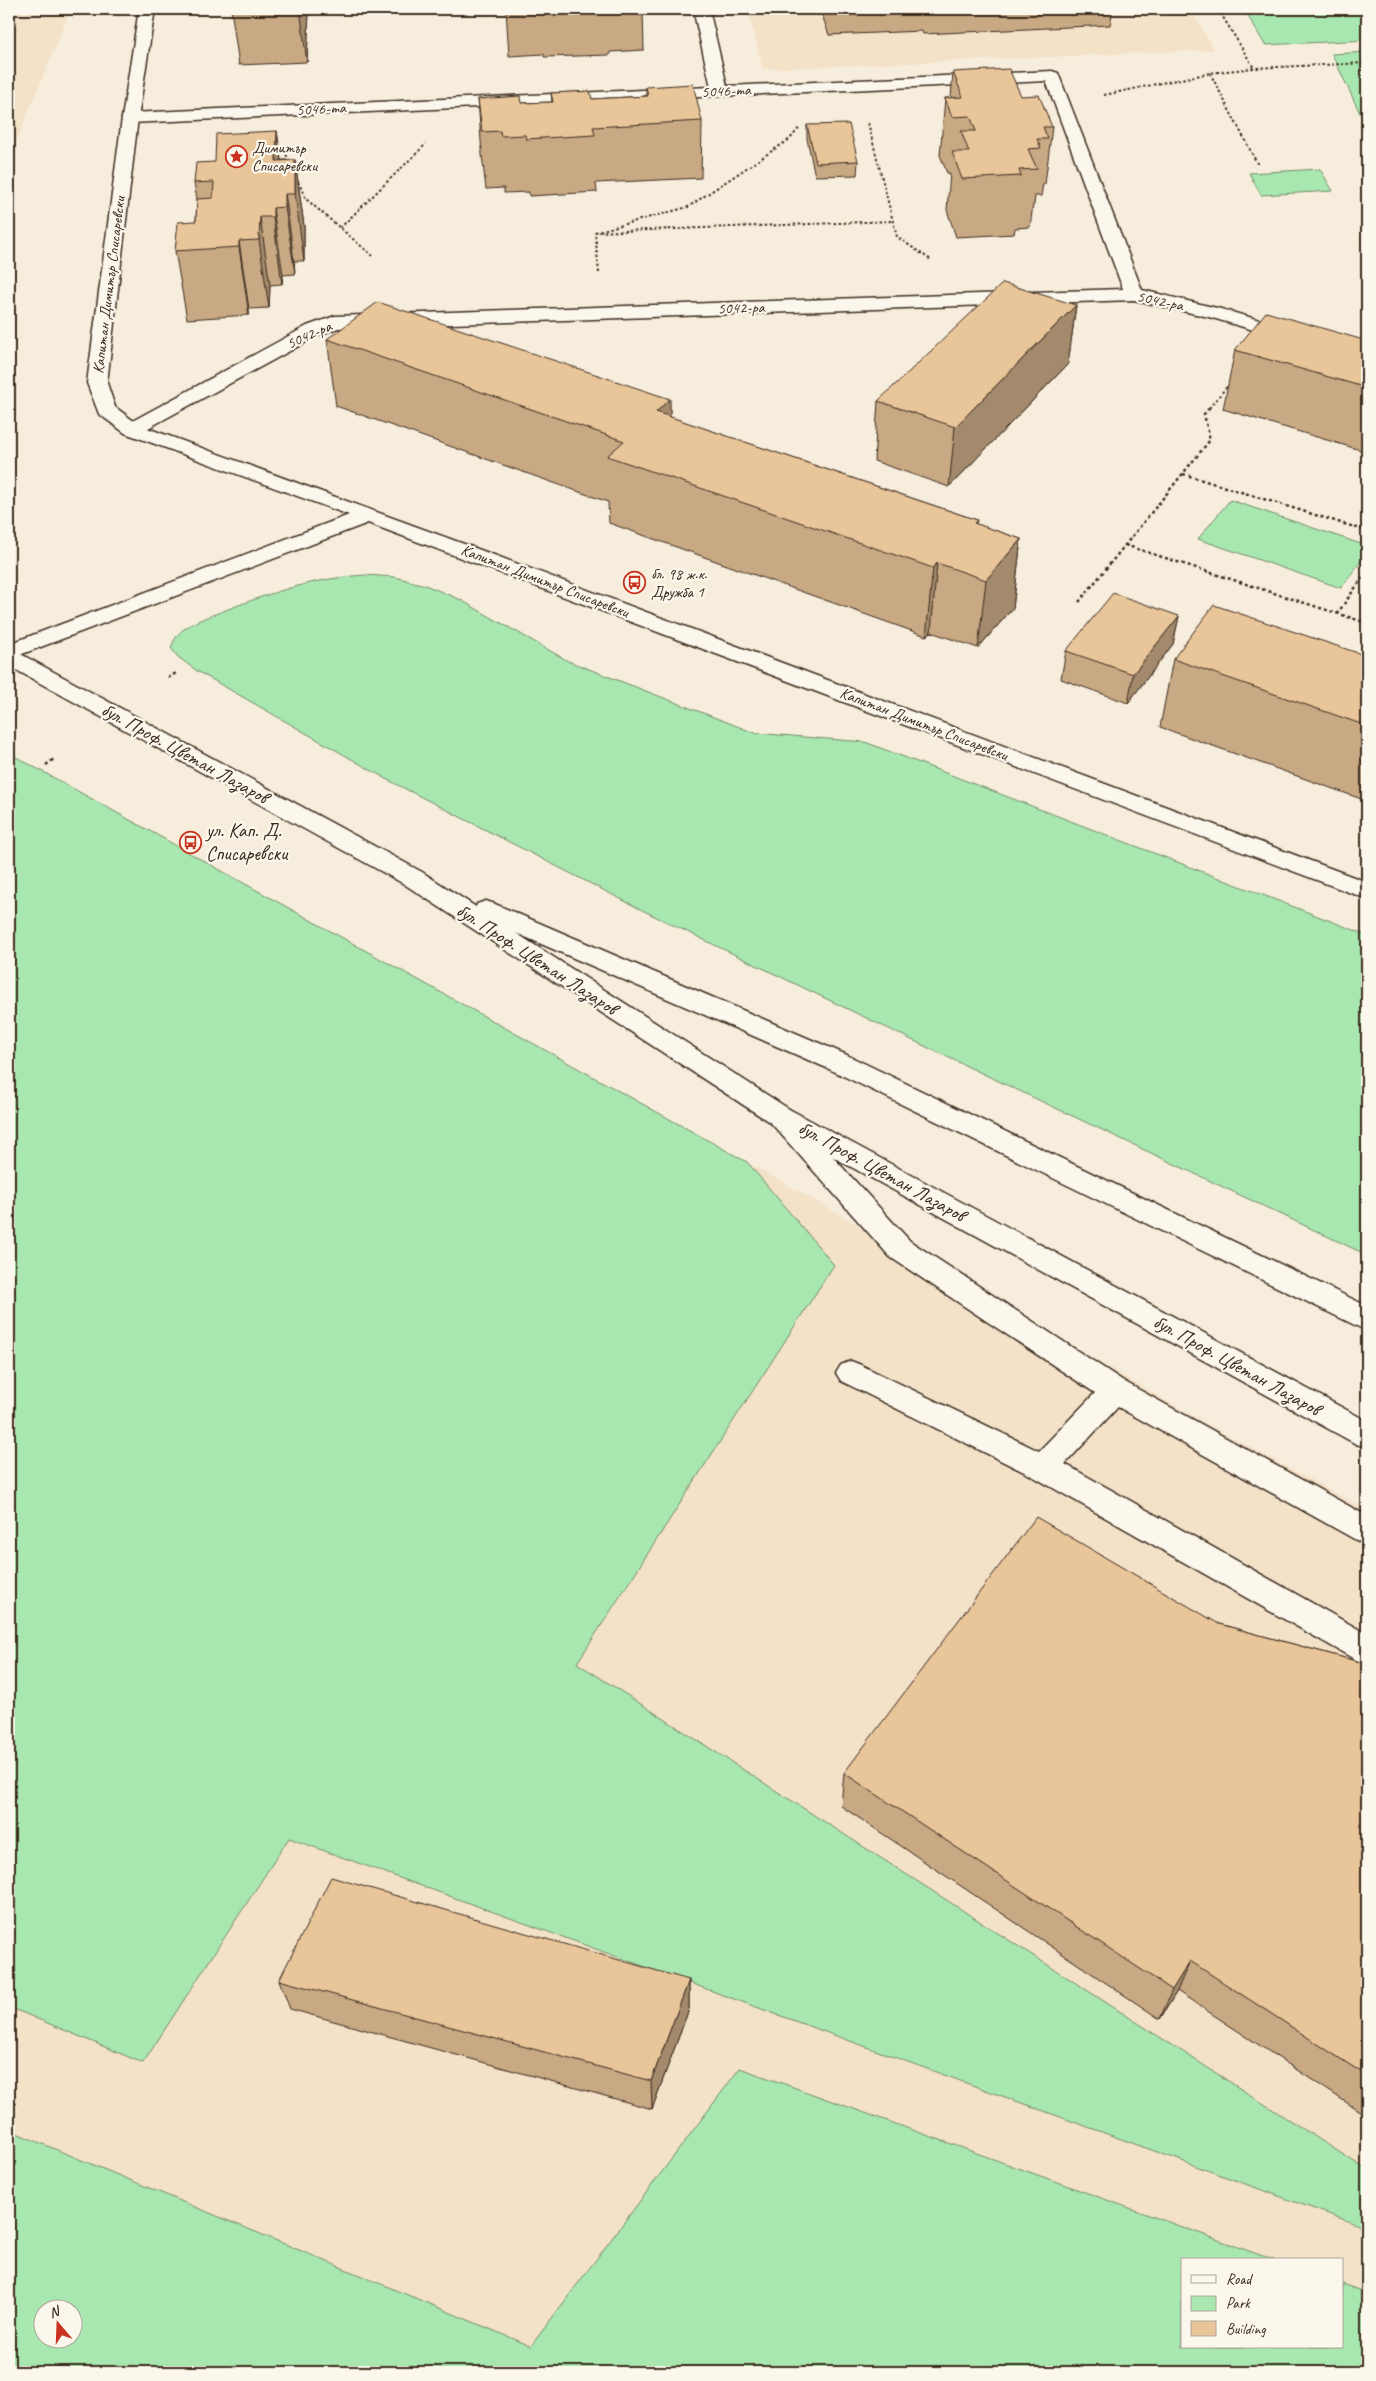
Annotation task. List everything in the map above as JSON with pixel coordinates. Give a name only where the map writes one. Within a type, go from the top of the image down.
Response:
[{"type":"street","name":"Капитан Димитър Списаревски","points":[[147,9],[130,118],[97,383],[106,410],[132,429],[369,515],[1367,891]]},
{"type":"street","points":[[701,9],[720,91]]},
{"type":"street","name":"5046-та","points":[[130,118],[1052,76],[1062,102]]},
{"type":"street","points":[[1062,102],[1134,294]]},
{"type":"street","name":"5042-ра","points":[[132,429],[314,330],[336,322],[1134,294],[1311,341]]},
{"type":"street","points":[[9,652],[369,515]]},
{"type":"street","name":"бул. Проф. Цветан Лазаров","points":[[9,658],[413,878],[780,1116],[1367,1435]]},
{"type":"street","name":"бул. Проф. Цветан Лазаров","points":[[413,878],[838,1062],[1367,1319]]},
{"type":"street","points":[[780,1116],[900,1249],[1115,1391],[1367,1530]]},
{"type":"street","points":[[851,1373],[1043,1467],[1367,1650]]},
{"type":"street","points":[[1043,1467],[1115,1391]]},
{"type":"path","points":[[1218,9],[1254,68]]},
{"type":"path","points":[[1062,102],[1210,73],[1254,68],[1366,63],[1367,74]]},
{"type":"path","points":[[1210,73],[1258,165]]},
{"type":"path","points":[[595,232],[688,207],[790,139],[836,86],[864,108],[896,237],[991,299]]},
{"type":"path","points":[[340,228],[468,103]]},
{"type":"path","points":[[267,112],[290,164]]},
{"type":"path","points":[[294,173],[306,199],[373,256]]},
{"type":"path","points":[[595,232],[893,221]]},
{"type":"path","points":[[595,232],[602,313]]},
{"type":"path","points":[[1079,602],[1210,440],[1204,414],[1273,330]]},
{"type":"path","points":[[1183,474],[1367,532]]},
{"type":"path","points":[[1125,545],[1367,624]]},
{"type":"path","points":[[1337,614],[1367,571]]},
{"type":"path","points":[[168,678],[176,673]]},
{"type":"path","points":[[46,765],[54,759]]},
{"type":"shaded area","points":[[9,9],[71,9],[9,159]]},
{"type":"shaded area","points":[[748,9],[1191,9],[1214,50],[763,69]]},
{"type":"shaded area","points":[[9,753],[747,1162],[1218,1430],[1367,1510],[1367,2372],[9,2372]]},
{"type":"green space","points":[[1244,9],[1367,9],[1367,40],[1265,45]]},
{"type":"green space","points":[[1367,52],[1367,128],[1332,54]]},
{"type":"green space","points":[[1320,169],[1333,191],[1261,195],[1249,173]]},
{"type":"green space","points":[[1230,500],[1367,546],[1367,553],[1341,588],[1198,539]]},
{"type":"green space","points":[[365,575],[395,577],[425,585],[459,599],[568,661],[755,733],[865,742],[1367,935],[1367,1255],[646,912],[390,781],[197,671],[178,657],[171,648],[176,637],[194,623],[260,597],[329,579]]},
{"type":"green space","points":[[9,753],[747,1162],[834,1265],[577,1663],[1367,2170],[1367,2228],[289,1838],[143,2063],[9,2007]]},
{"type":"green space","points":[[740,2068],[1268,2258],[1181,2258],[1181,2348],[1344,2348],[1344,2285],[1367,2293],[1367,2372],[9,2372],[9,2130],[531,2346]]},
{"type":"building","points":[[1009,69],[1021,96],[1039,95],[1052,127],[1043,127],[1048,139],[1037,139],[1041,148],[1028,149],[1037,169],[1019,170],[1021,176],[962,179],[952,152],[969,152],[961,131],[976,131],[970,116],[952,117],[945,98],[963,97],[953,72]]},
{"type":"building","points":[[693,84],[702,121],[593,127],[595,135],[526,139],[525,135],[501,136],[500,131],[482,132],[478,99],[520,96],[521,103],[553,102],[551,93],[590,91],[592,99],[648,96],[646,87]]},
{"type":"building","points":[[849,124],[858,161],[816,163],[807,125]]},
{"type":"building","points":[[277,131],[276,161],[295,160],[295,194],[285,194],[285,207],[273,208],[273,217],[260,217],[259,240],[239,241],[239,247],[175,251],[178,222],[196,221],[197,199],[213,198],[214,182],[194,183],[196,163],[215,162],[216,134]]},
{"type":"building","points":[[1003,283],[1076,305],[955,427],[878,401]]},
{"type":"building","points":[[378,302],[670,399],[656,412],[977,520],[974,523],[1021,539],[986,580],[937,563],[933,568],[607,456],[624,441],[327,339]]},
{"type":"building","points":[[1266,312],[1367,341],[1367,388],[1235,350]]},
{"type":"building","points":[[1113,593],[1179,616],[1133,674],[1066,651]]},
{"type":"building","points":[[1214,605],[1367,656],[1367,726],[1173,659]]},
{"type":"building","points":[[1036,1517],[1219,1624],[1367,1664],[1367,2076],[1190,1961],[1172,1990],[844,1773]]},
{"type":"building","points":[[331,1877],[689,1980],[651,2081],[279,1980]]},
{"type":"place","name":"Димитър Списаревски","points":[[236,157]]},
{"type":"place","name":"бл. 98 ж.к. Дружба 1","points":[[635,583]]},
{"type":"place","name":"ул. Кап. Д. Списаревски","points":[[190,842]]}]
